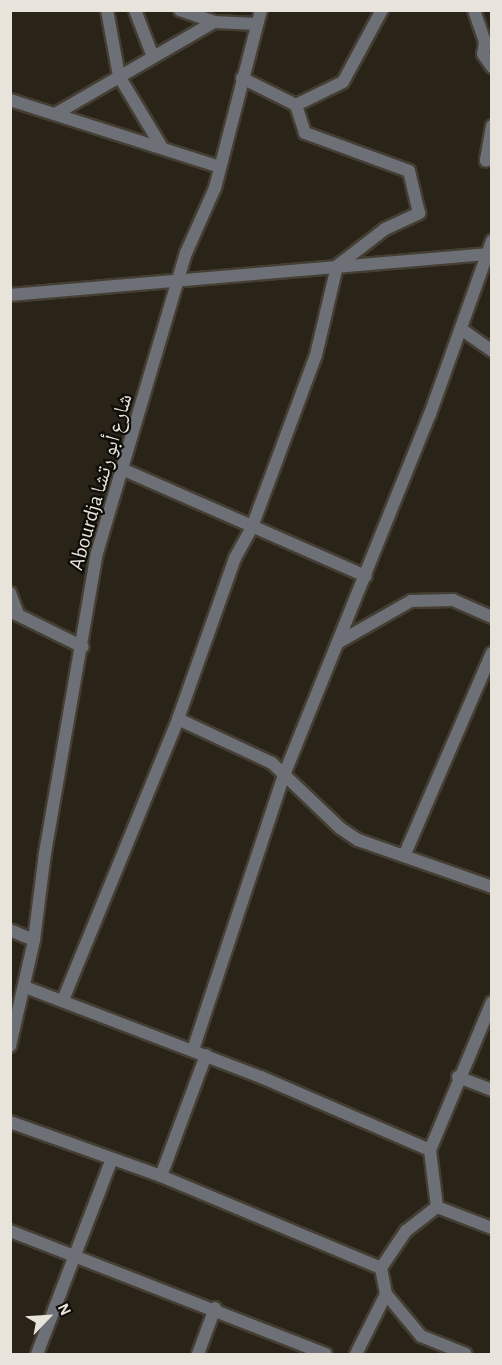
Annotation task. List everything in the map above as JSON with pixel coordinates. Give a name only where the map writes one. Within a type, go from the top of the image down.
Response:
[{"type":"street","points":[[107,10],[119,76],[161,146]]},
{"type":"street","points":[[135,10],[153,57]]},
{"type":"street","points":[[180,10],[214,22],[257,24]]},
{"type":"street","name":"Abourdja شارع أبو رتشا","points":[[10,1046],[26,987],[45,853],[97,553],[124,470],[178,282],[220,167],[261,10]]},
{"type":"street","points":[[296,105],[343,82],[381,10]]},
{"type":"street","points":[[474,10],[485,42],[483,54],[492,67]]},
{"type":"street","points":[[57,113],[214,22]]},
{"type":"street","points":[[63,1000],[178,719],[235,558],[252,527],[316,355],[337,266],[385,229],[419,213],[409,171],[305,133],[296,105],[242,78]]},
{"type":"street","points":[[10,99],[161,146],[220,167]]},
{"type":"street","points":[[492,126],[486,160],[492,158]]},
{"type":"street","points":[[193,1050],[284,775],[366,576],[489,255],[492,241]]},
{"type":"street","points":[[10,295],[489,255]]},
{"type":"street","points":[[460,329],[492,351]]},
{"type":"street","points":[[124,470],[366,576]]},
{"type":"street","points":[[10,593],[14,612],[82,647]]},
{"type":"street","points":[[338,642],[411,601],[453,600],[492,617]]},
{"type":"street","points":[[404,856],[492,653]]},
{"type":"street","points":[[178,719],[260,756],[284,775],[340,828],[358,840],[492,888]]},
{"type":"street","points":[[10,930],[34,940]]},
{"type":"street","points":[[26,987],[206,1055],[430,1150]]},
{"type":"street","points":[[436,1207],[430,1150],[458,1077],[492,1002]]},
{"type":"street","points":[[161,1176],[206,1055]]},
{"type":"street","points":[[458,1077],[492,1090]]},
{"type":"street","points":[[10,1122],[161,1176],[381,1268]]},
{"type":"street","points":[[37,1354],[112,1159]]},
{"type":"street","points":[[436,1207],[492,1228]]},
{"type":"street","points":[[436,1207],[406,1231],[381,1268],[386,1294],[421,1336],[466,1354]]},
{"type":"street","points":[[10,1231],[215,1308],[326,1354]]},
{"type":"street","points":[[356,1354],[386,1294]]},
{"type":"street","points":[[198,1354],[215,1308]]}]
